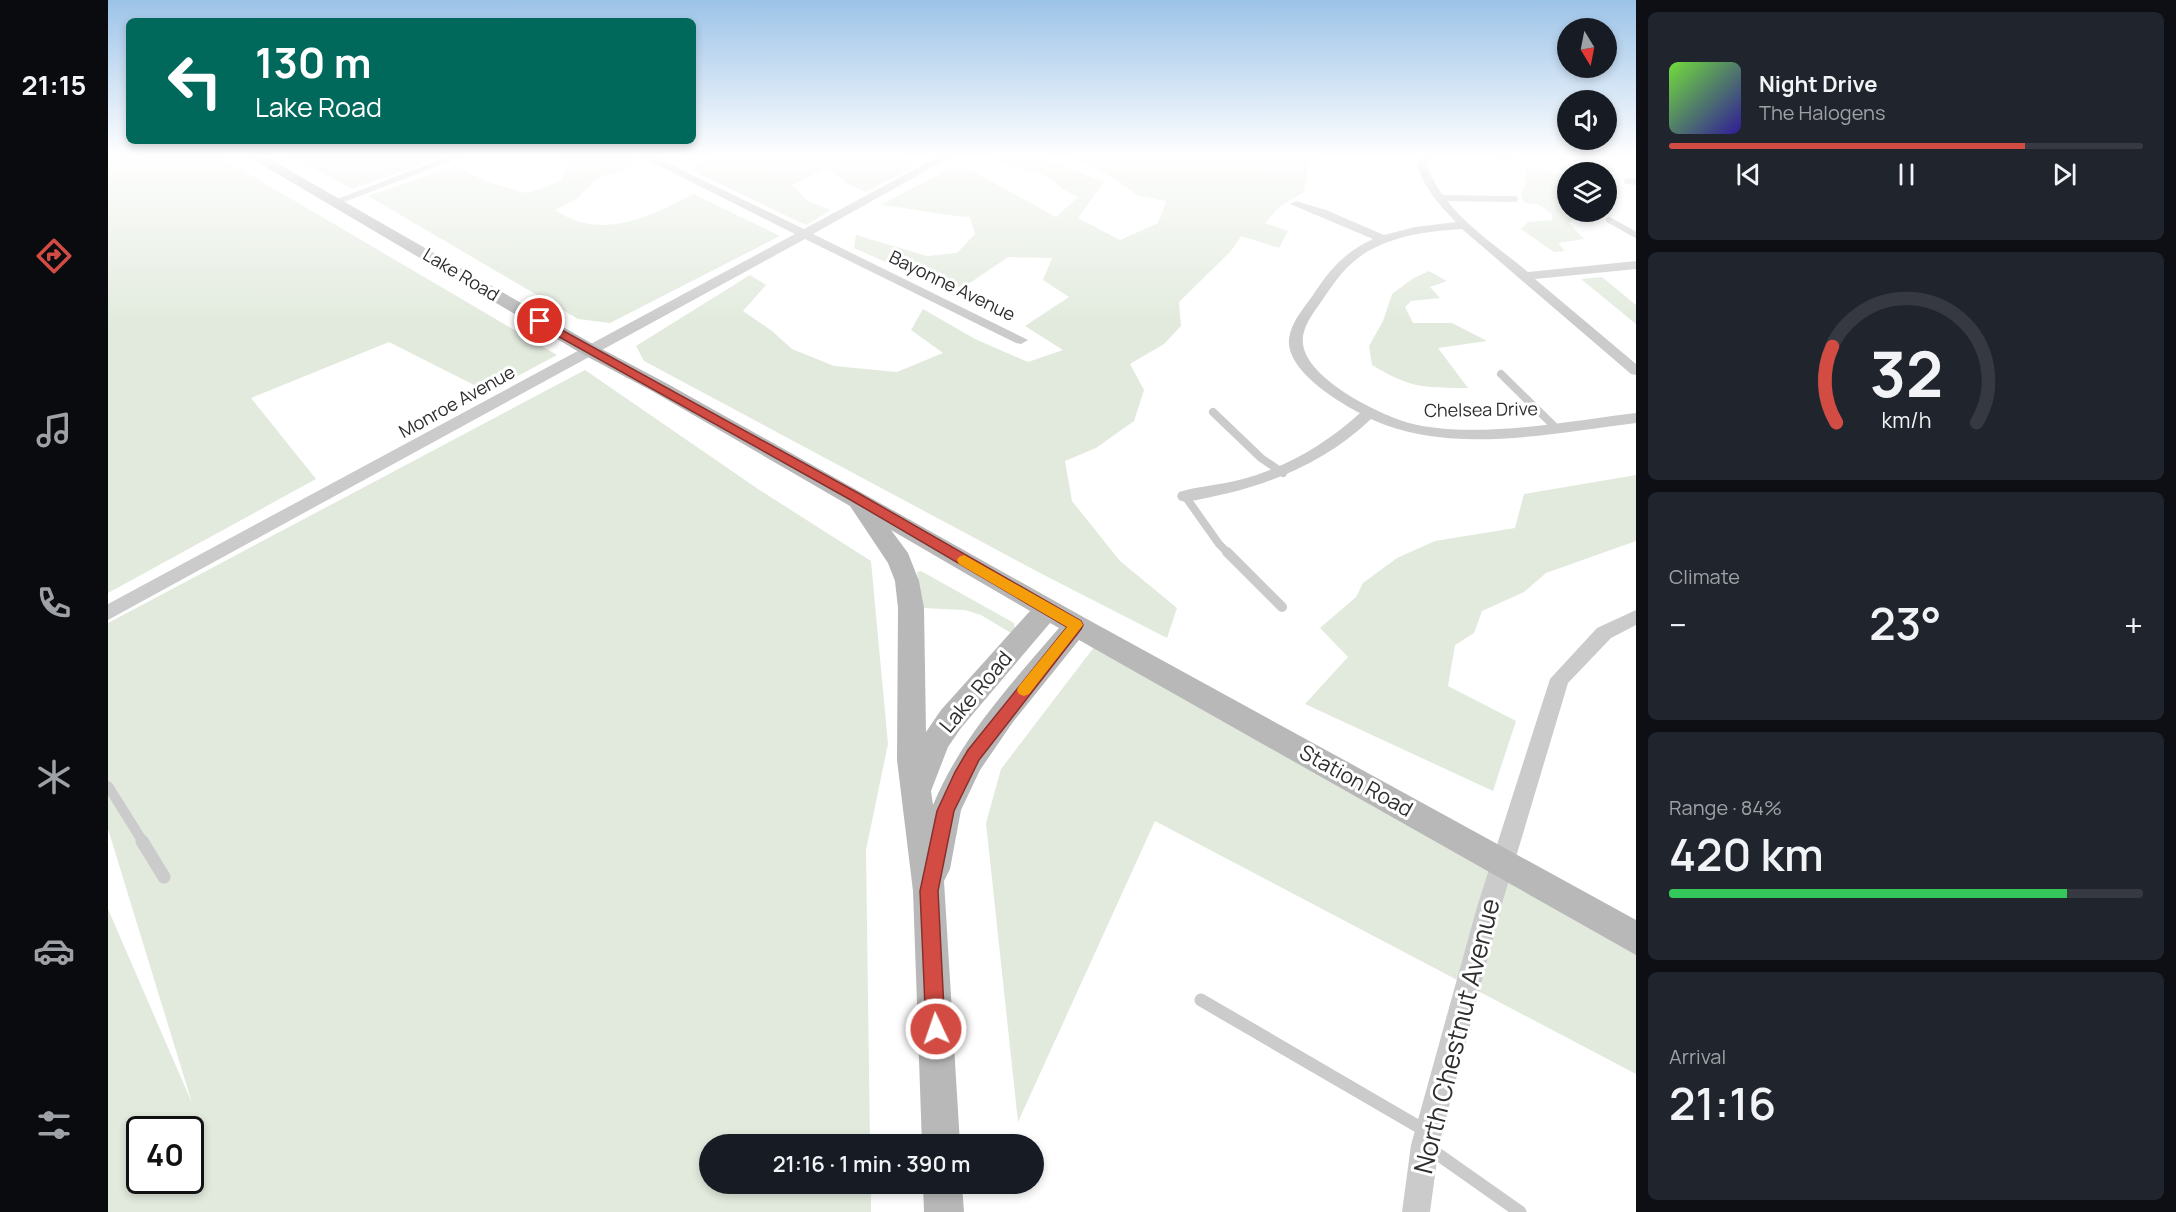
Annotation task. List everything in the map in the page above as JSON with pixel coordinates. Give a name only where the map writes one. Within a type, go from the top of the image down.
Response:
[{"type":"street","name":"Lake Road","points":[[350,211],[591,351],[669,392],[1076,625],[1000,719],[960,778],[945,811],[929,891]]},
{"type":"street","name":"Bayonne Avenue","points":[[755,211],[1021,340]]},
{"type":"street","name":"Monroe Avenue","points":[[108,613],[846,211]]},
{"type":"street","points":[[1317,211],[1383,238]]},
{"type":"street","points":[[1451,211],[1636,371]]},
{"type":"street","name":"Chelsea Drive","points":[[1465,225],[1411,230],[1383,238],[1338,266],[1300,325],[1296,346],[1304,361],[1322,382],[1344,399],[1370,412],[1409,428],[1440,432],[1493,431],[1636,418]]},
{"type":"street","points":[[1525,276],[1636,265]]},
{"type":"street","points":[[1185,496],[1209,493],[1283,473],[1305,463],[1351,431],[1370,412]]},
{"type":"street","points":[[853,496],[900,560],[907,580],[910,608],[912,760],[917,789]]},
{"type":"street","name":"Lake Road","points":[[941,1134],[929,891],[917,789],[936,741],[951,719],[1047,609]]},
{"type":"street","name":"North Chestnut Avenue","points":[[1416,1212],[1426,1138],[1502,862],[1533,756],[1560,679],[1604,633],[1636,618]]},
{"type":"street","name":"Station Road","points":[[1076,625],[1636,938]]},
{"type":"street","points":[[943,1194],[944,1212]]},
{"type":"lane","points":[[1613,222],[1636,235]]},
{"type":"lane","points":[[1501,374],[1554,426]]},
{"type":"lane","points":[[1213,412],[1261,458],[1283,473]]},
{"type":"lane","points":[[1185,496],[1219,544],[1282,607]]},
{"type":"lane","points":[[108,786],[164,877]]},
{"type":"lane","points":[[1202,1000],[1426,1138],[1520,1212]]},
{"type":"shaded area","points":[[108,211],[311,211],[557,355],[488,392],[389,342],[251,398],[316,479],[108,593]]},
{"type":"shaded area","points":[[393,211],[556,211],[590,224],[608,225],[626,222],[659,211],[728,211],[780,236],[610,323],[578,319]]},
{"type":"shaded area","points":[[776,211],[830,211],[806,225]]},
{"type":"shaded area","points":[[917,211],[1044,211],[1056,217],[1063,211],[1083,211],[1078,218],[1120,240],[1158,223],[1163,211],[1276,211],[1265,223],[1288,231],[1279,248],[1241,236],[1231,251],[1179,302],[1181,326],[1164,344],[1130,364],[1144,390],[1134,421],[1096,448],[1065,461],[1072,501],[1120,561],[1177,608],[1167,638],[1040,573],[644,361],[636,346],[750,275],[766,285],[743,311],[772,331],[792,349],[834,366],[897,372],[943,353],[911,330],[923,309],[975,339],[1028,362],[1063,350],[1025,326],[1069,297],[1043,280],[1052,258],[1008,257],[964,287],[942,287],[854,248],[856,235],[927,256],[957,253],[975,234],[970,217]]},
{"type":"shaded area","points":[[1547,211],[1557,211],[1557,222],[1571,222],[1569,223],[1584,239],[1558,243],[1565,251],[1554,252],[1521,229],[1528,222],[1552,220],[1552,214]]},
{"type":"shaded area","points":[[1429,271],[1447,281],[1430,287],[1440,298],[1411,301],[1405,307],[1413,323],[1452,323],[1487,341],[1438,348],[1468,388],[1418,385],[1385,373],[1372,365],[1369,346],[1383,321],[1392,294],[1412,279]]},
{"type":"shaded area","points":[[1602,277],[1636,305],[1636,324],[1581,279]]},
{"type":"shaded area","points":[[585,370],[758,489],[871,561],[888,744],[866,850],[870,1134],[699,1134],[699,1194],[871,1194],[871,1212],[108,1212],[108,909],[192,1103],[108,829],[108,623]]},
{"type":"shaded area","points":[[1636,475],[1636,541],[1546,573],[1524,592],[1482,611],[1474,633],[1455,645],[1448,686],[1516,721],[1493,791],[1305,704],[1348,657],[1320,628],[1356,597],[1363,583],[1397,558],[1435,541],[1515,528],[1524,494]]},
{"type":"shaded area","points":[[921,571],[1014,623],[1015,629],[1011,633],[981,615],[965,610],[922,608],[917,572]]},
{"type":"shaded area","points":[[1101,638],[1636,934],[1636,1074],[1155,821],[1018,1122],[986,823],[1001,769]]},
{"type":"slow traffic","points":[[964,560],[1076,625],[1024,690]]},
{"type":"route","points":[[540,321],[853,496],[1076,625],[974,755],[960,778],[945,811],[929,891],[936,1029]]}]
